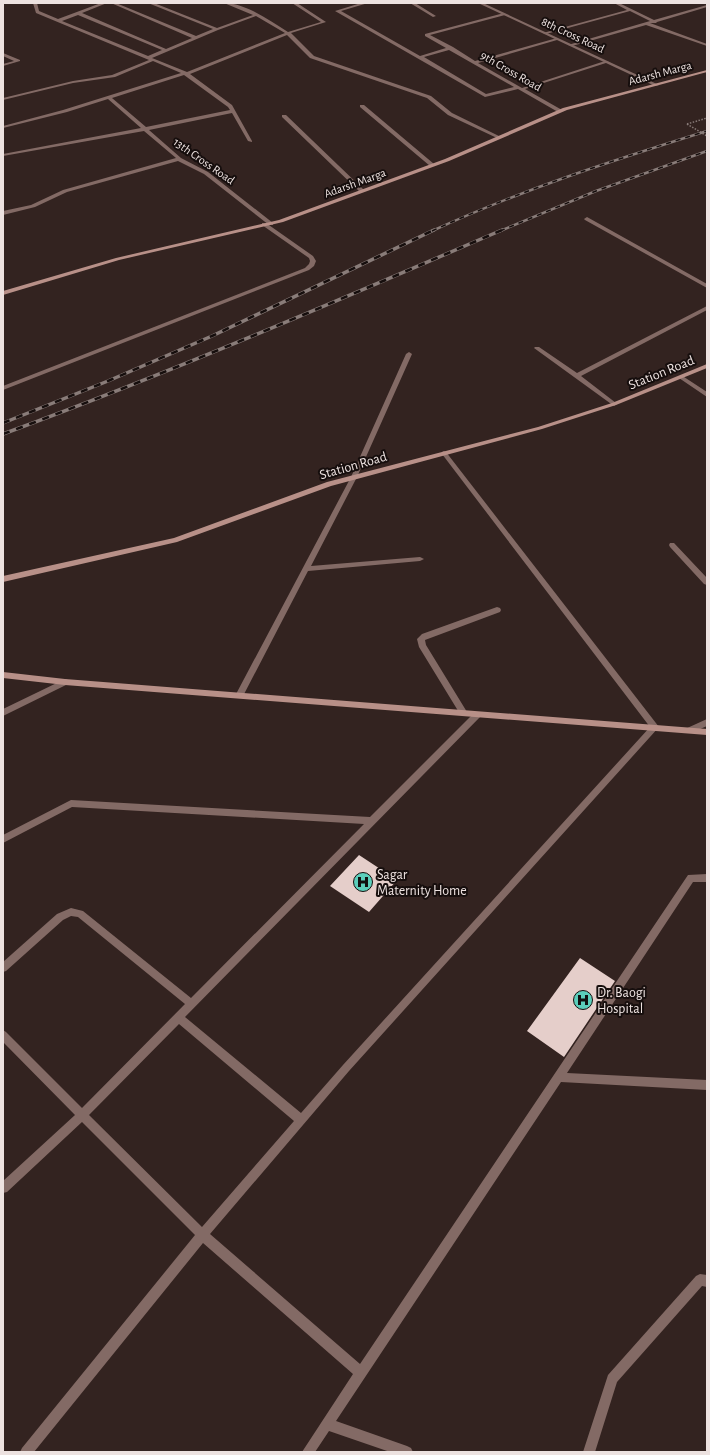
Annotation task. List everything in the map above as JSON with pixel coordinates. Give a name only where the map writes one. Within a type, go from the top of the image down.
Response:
[{"type":"main road","name":"Adarsh Marga","points":[[3,293],[118,259],[281,221],[432,165],[560,111],[707,71]]},
{"type":"main road","name":"Station Road","points":[[3,579],[175,540],[329,484],[540,428],[614,404],[707,366]]},
{"type":"main road","points":[[3,675],[65,682],[707,732]]},
{"type":"street","points":[[35,3],[37,12],[186,74],[233,110],[250,141]]},
{"type":"street","points":[[57,21],[105,3]]},
{"type":"street","points":[[113,3],[196,38]]},
{"type":"street","points":[[150,3],[217,29]]},
{"type":"street","points":[[226,3],[256,14],[288,34],[312,57],[429,97],[450,114],[499,137]]},
{"type":"street","points":[[3,127],[65,111],[186,74],[288,34],[324,22],[294,3]]},
{"type":"street","points":[[366,3],[337,11],[485,96],[520,88],[607,62]]},
{"type":"street","points":[[412,3],[434,16]]},
{"type":"street","name":"8th Cross Road","points":[[480,3],[656,85]]},
{"type":"street","points":[[616,3],[656,22]]},
{"type":"street","points":[[570,45],[656,22],[707,6]]},
{"type":"street","points":[[545,33],[630,10]]},
{"type":"street","points":[[78,13],[165,50]]},
{"type":"street","points":[[148,58],[256,14]]},
{"type":"street","name":"9th Cross Road","points":[[504,14],[426,35],[560,111]]},
{"type":"street","points":[[647,24],[707,45]]},
{"type":"street","points":[[475,62],[556,38]]},
{"type":"street","points":[[420,58],[451,48]]},
{"type":"street","points":[[3,54],[18,61],[3,65]]},
{"type":"street","points":[[3,99],[73,82],[113,76],[153,60]]},
{"type":"street","name":"13th Cross Road","points":[[109,97],[179,159],[206,173],[271,224]]},
{"type":"street","points":[[362,106],[432,165]]},
{"type":"street","points":[[3,155],[146,129],[233,110]]},
{"type":"street","points":[[284,116],[362,191]]},
{"type":"street","points":[[3,213],[34,206],[65,191],[179,159]]},
{"type":"street","points":[[587,220],[707,286]]},
{"type":"street","points":[[3,388],[307,269],[312,265],[313,261],[311,257],[264,224]]},
{"type":"street","points":[[577,376],[707,308]]},
{"type":"street","points":[[537,348],[614,404]]},
{"type":"street","points":[[239,696],[354,477],[409,354]]},
{"type":"street","points":[[681,377],[707,395]]},
{"type":"street","points":[[26,1452],[202,1235],[351,1062],[655,727],[444,453]]},
{"type":"street","points":[[672,545],[707,582]]},
{"type":"street","points":[[305,569],[420,559]]},
{"type":"street","points":[[463,712],[422,645],[421,640],[425,636],[497,610]]},
{"type":"street","points":[[3,713],[65,682]]},
{"type":"street","points":[[3,1188],[82,1115],[478,714]]},
{"type":"street","points":[[688,731],[707,722]]},
{"type":"street","points":[[3,839],[71,803],[373,821]]},
{"type":"street","points":[[308,1452],[690,878],[707,878]]},
{"type":"street","points":[[3,968],[60,917],[71,912],[80,914],[192,1004]]},
{"type":"street","points":[[178,1017],[301,1120]]},
{"type":"street","points":[[3,1035],[202,1235],[361,1373]]},
{"type":"street","points":[[558,1077],[707,1085]]},
{"type":"street","points":[[589,1452],[612,1380],[700,1280],[707,1281]]},
{"type":"street","points":[[328,1424],[407,1452]]},
{"type":"path","points":[[707,118],[687,124],[707,136]]},
{"type":"building","points":[[359,855],[397,880],[369,912],[330,886]]},
{"type":"building","points":[[580,958],[615,981],[564,1057],[527,1031]]},
{"type":"railway","points":[[432,231],[499,202],[534,189],[707,131]]},
{"type":"railway","points":[[500,231],[596,191],[707,151]]},
{"type":"railway","points":[[3,423],[108,381],[212,336],[434,230]]},
{"type":"railway","points":[[3,434],[192,361],[502,230]]},
{"type":"place","name":"Sagar Maternity Home","points":[[363,882]]},
{"type":"place","name":"Dr. Baogi Hospital","points":[[583,1000]]}]
